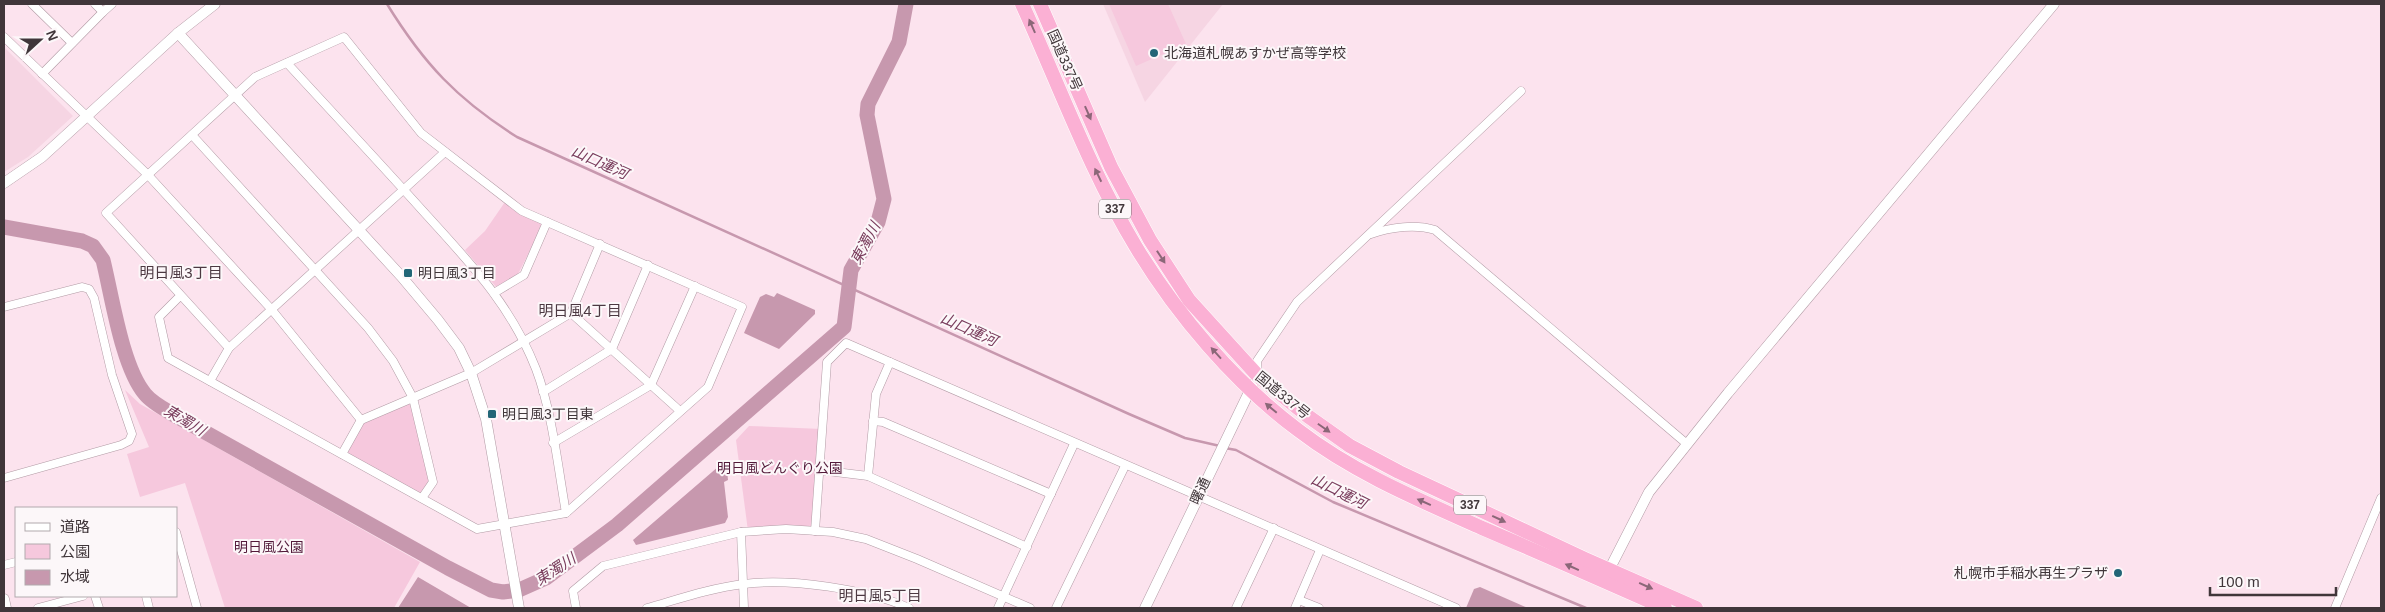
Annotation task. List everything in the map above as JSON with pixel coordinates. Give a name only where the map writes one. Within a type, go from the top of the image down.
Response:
[{"type":"highway","name":"国道337号","points":[[1022,4],[1098,176],[1136,248],[1178,310],[1249,389],[1298,431],[1340,458],[1402,493],[1606,575],[1696,608]]},
{"type":"highway","name":"国道337号","points":[[1040,4],[1111,167],[1150,240],[1189,300],[1258,376],[1309,417],[1350,446],[1398,472],[1606,575],[1665,608]]},
{"type":"street","points":[[32,4],[72,44]]},
{"type":"street","points":[[95,4],[103,12]]},
{"type":"street","points":[[42,74],[112,4]]},
{"type":"street","points":[[4,183],[42,157],[178,33],[215,4]]},
{"type":"street","points":[[1606,575],[1649,492],[2054,4]]},
{"type":"street","points":[[178,33],[359,230],[438,320],[458,348],[471,373],[486,419],[519,604]]},
{"type":"street","points":[[4,37],[148,175],[272,310],[361,420]]},
{"type":"street","points":[[180,296],[158,318],[168,358],[477,529],[566,512],[708,387],[742,307],[522,211],[421,133],[344,37],[255,77],[106,213],[229,348]]},
{"type":"street","points":[[287,63],[404,189],[507,310],[524,341],[543,392],[566,512]]},
{"type":"street","points":[[1258,376],[1258,361],[1297,302],[1372,234],[1384,220],[1521,91]]},
{"type":"street","points":[[192,135],[316,270],[373,335],[393,361],[413,398],[434,482],[422,498]]},
{"type":"street","points":[[210,382],[229,348],[445,152]]},
{"type":"street","points":[[494,293],[524,275],[547,222]]},
{"type":"street","points":[[1372,234],[1381,231],[1422,226],[1435,230],[1687,444]]},
{"type":"street","points":[[342,454],[361,420],[471,373],[571,313],[600,244]]},
{"type":"street","points":[[543,392],[612,350],[648,265]]},
{"type":"street","points":[[553,443],[651,385],[696,286]]},
{"type":"street","points":[[4,307],[82,287],[89,290],[94,298],[112,375],[132,434],[129,441],[122,444],[4,478]]},
{"type":"street","points":[[571,313],[680,411]]},
{"type":"street","points":[[815,531],[827,362],[846,343],[1074,444],[1274,528],[1320,550],[1456,608]]},
{"type":"street","points":[[868,476],[876,394],[890,362]]},
{"type":"street","name":"曙通","points":[[1145,608],[1249,389],[1258,376]]},
{"type":"street","points":[[874,421],[883,422],[1051,494]]},
{"type":"street","points":[[998,608],[1074,444]]},
{"type":"street","points":[[1056,608],[1125,466]]},
{"type":"street","points":[[819,470],[868,476],[1027,547]]},
{"type":"street","points":[[2335,608],[2381,498]]},
{"type":"street","points":[[1236,608],[1274,528]]},
{"type":"street","points":[[576,608],[573,592],[603,566],[741,532],[786,529],[815,531],[866,539],[1030,608]]},
{"type":"street","points":[[741,532],[744,608]]},
{"type":"street","points":[[178,539],[197,608]]},
{"type":"street","points":[[1296,608],[1320,550]]},
{"type":"street","points":[[648,608],[743,584],[767,582],[830,586],[909,608]]},
{"type":"street","points":[[38,608],[79,597]]},
{"type":"street","points":[[4,599],[6,608]]},
{"type":"street","points":[[1299,600],[1319,608]]},
{"type":"shaded area","name":"北海道札幌あすかぜ高等学校","points":[[1103,4],[1223,4],[1145,102]]},
{"type":"shaded area","points":[[4,47],[73,116],[28,157],[4,172]]},
{"type":"green space","points":[[1109,4],[1168,4],[1186,44],[1136,66]]},
{"type":"green space","points":[[505,202],[544,223],[518,274],[497,288],[465,250],[485,231]]},
{"type":"green space","name":"明日風公園","points":[[125,390],[140,404],[420,562],[394,608],[225,608],[185,483],[140,497],[127,454],[149,447]]},
{"type":"green space","points":[[413,398],[433,482],[422,498],[342,454],[361,420]]},
{"type":"green space","name":"明日風どんぐり公園","points":[[749,426],[822,429],[815,531],[748,531],[736,440]]},
{"type":"water","points":[[777,293],[815,310],[815,314],[779,349],[744,333],[760,297],[766,294],[774,297]]},
{"type":"water","points":[[726,460],[728,480],[724,482],[728,517],[725,523],[636,545],[633,540]]},
{"type":"water","points":[[418,577],[471,608],[398,608]]},
{"type":"water","points":[[1480,587],[1528,608],[1466,608],[1474,589]]},
{"type":"waterway","name":"山口運河","points":[[387,4],[414,45],[443,79],[477,109],[517,137],[1129,414],[1185,438],[1220,446]]},
{"type":"waterway","name":"東濁川","points":[[4,227],[82,241],[93,246],[103,260],[119,330],[130,367],[145,394],[155,403],[448,568],[491,590],[503,592],[519,590],[546,578],[617,525],[844,327],[851,270],[878,222],[884,199],[867,115],[868,104],[899,42],[906,4]]},
{"type":"waterway","name":"山口運河","points":[[1225,448],[1236,450],[1333,502],[1586,608]]},
{"type":"place","name":"北海道札幌あすかぜ高等学校","points":[[1154,53]]},
{"type":"place","name":"明日風3丁目","points":[[408,273]]},
{"type":"place","name":"明日風3丁目東","points":[[492,414]]},
{"type":"place","name":"札幌市手稲水再生プラザ","points":[[2118,573]]},
{"type":"district","name":"明日風3丁目","points":[[181,272]]},
{"type":"district","name":"明日風4丁目","points":[[580,310]]},
{"type":"district","name":"明日風5丁目","points":[[880,595]]}]
